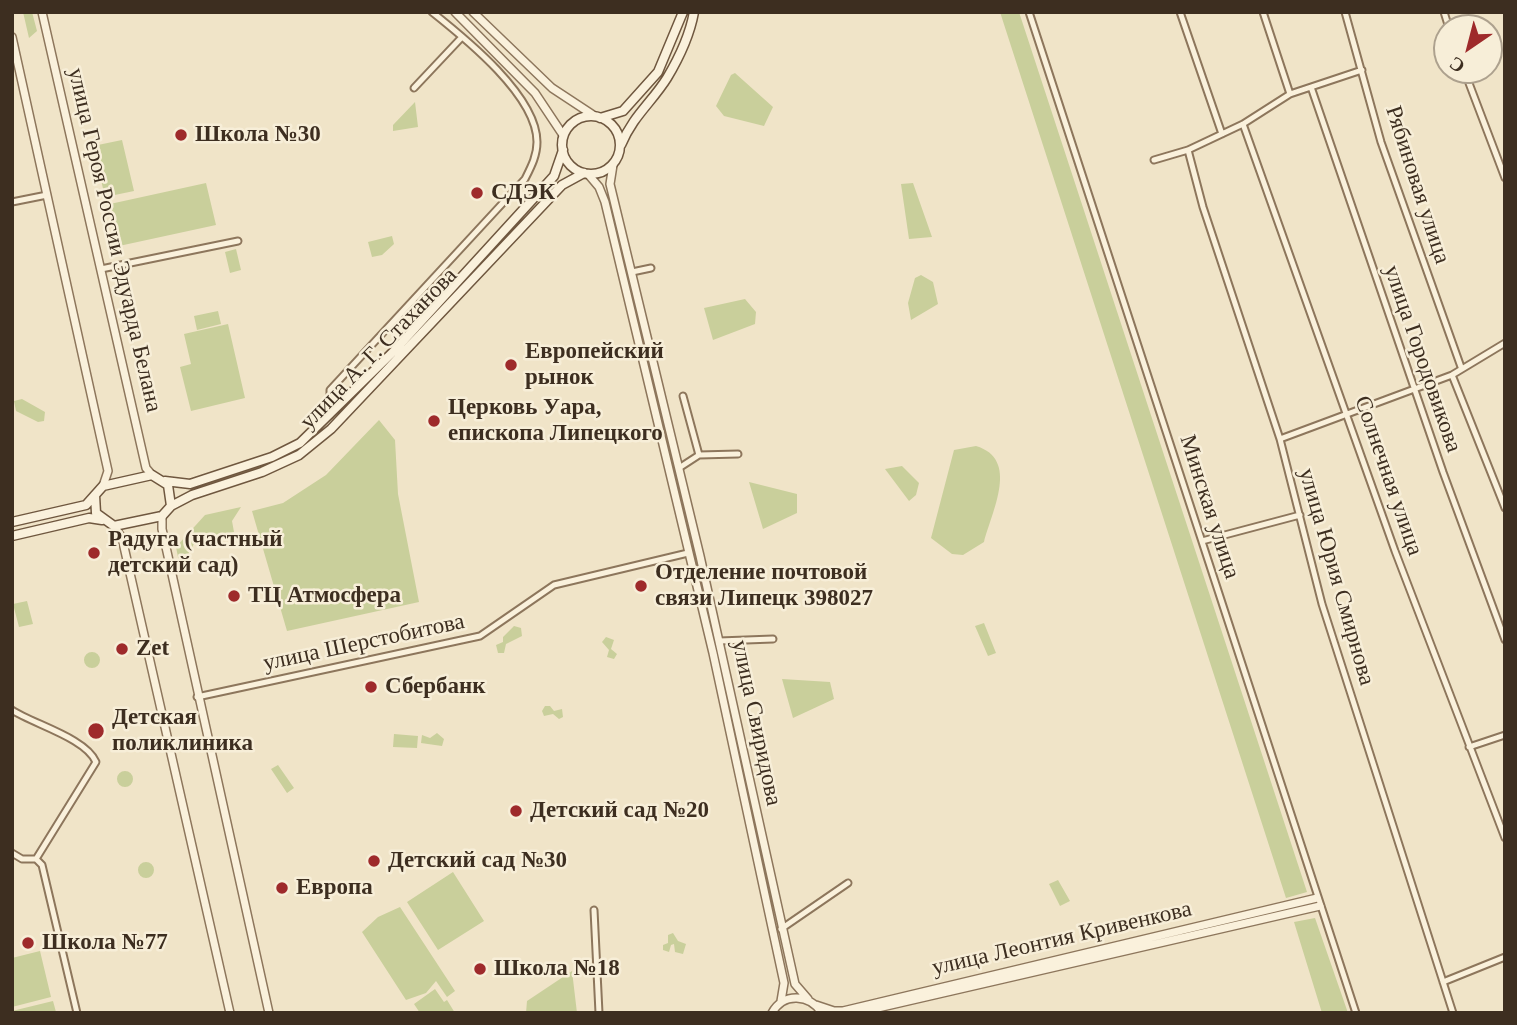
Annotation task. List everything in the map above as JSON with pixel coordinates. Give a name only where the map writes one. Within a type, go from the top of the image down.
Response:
[{"type":"main road","points":[[683,12],[659,72],[624,111],[579,117],[563,135],[563,150],[572,167],[586,174],[602,172],[613,165],[631,122],[667,79],[691,27],[694,12]]},
{"type":"main road","points":[[596,116],[612,126],[618,135],[620,147]]},
{"type":"main road","name":"улица А. Г. Стаханова","points":[[165,481],[190,484],[272,457],[300,443],[342,404],[554,177],[563,150]]},
{"type":"main road","name":"улица А. Г. Стаханова","points":[[171,506],[192,495],[262,472],[299,456],[365,395],[562,185],[586,174]]},
{"type":"main road","points":[[12,522],[86,505],[103,486],[152,475],[165,481],[172,493],[171,506],[162,516],[114,526],[96,513],[95,495]]},
{"type":"main road","points":[[12,536],[89,518],[104,520]]},
{"type":"street","name":"улица Героя России Эдуарда Белана","points":[[42,12],[146,468],[152,475]]},
{"type":"street","points":[[330,416],[330,390],[525,178],[535,158],[537,140],[528,110],[505,80],[462,37],[432,12]]},
{"type":"street","points":[[455,12],[535,93],[563,135]]},
{"type":"street","points":[[473,12],[552,88],[596,116]]},
{"type":"street","name":"Минская улица","points":[[1029,12],[1356,1013]]},
{"type":"street","points":[[1180,12],[1222,134]]},
{"type":"street","points":[[1263,12],[1290,94]]},
{"type":"street","name":"Рябиновая улица","points":[[1345,12],[1381,142],[1461,368]]},
{"type":"street","points":[[12,37],[108,471],[103,486]]},
{"type":"street","points":[[414,88],[462,37]]},
{"type":"street","points":[[1154,160],[1188,150],[1243,124],[1290,94],[1362,70]]},
{"type":"street","points":[[1469,84],[1505,178]]},
{"type":"street","name":"улица Городовикова","points":[[1311,87],[1414,390],[1505,640]]},
{"type":"street","name":"Солнечная улица","points":[[1243,124],[1395,551],[1505,838]]},
{"type":"street","name":"улица Юрия Смирнова","points":[[1188,150],[1203,207],[1280,439],[1322,604],[1452,1013]]},
{"type":"street","name":"улица Свиридова","points":[[613,165],[610,184],[719,641],[782,929],[795,984],[808,999]]},
{"type":"street","name":"улица Свиридова","points":[[586,174],[599,187],[605,202],[713,653],[784,983],[781,1001]]},
{"type":"street","points":[[12,202],[47,195]]},
{"type":"street","points":[[101,270],[238,241]]},
{"type":"street","points":[[632,272],[651,268]]},
{"type":"street","points":[[1280,439],[1452,375],[1505,343]]},
{"type":"street","points":[[1452,375],[1505,508]]},
{"type":"street","points":[[330,390],[342,404]]},
{"type":"street","points":[[683,396],[699,455]]},
{"type":"street","points":[[679,468],[699,455],[738,454]]},
{"type":"street","points":[[162,516],[162,529],[197,697],[269,1013]]},
{"type":"street","points":[[1202,541],[1300,516]]},
{"type":"street","points":[[114,526],[124,547],[230,1013]]},
{"type":"street","name":"улица Шерстобитова","points":[[197,697],[480,636],[554,585],[688,553]]},
{"type":"street","points":[[719,641],[773,639]]},
{"type":"street","points":[[12,710],[51,729],[92,754],[96,762],[36,859]]},
{"type":"street","points":[[1469,747],[1505,735]]},
{"type":"street","points":[[12,853],[22,859],[36,859],[42,865],[77,1013]]},
{"type":"street","points":[[782,929],[848,883]]},
{"type":"street","name":"улица Леонтия Кривенкова","points":[[816,1005],[834,1011],[843,1010],[1318,902]]},
{"type":"street","name":"улица Леонтия Кривенкова","points":[[856,1013],[1318,902]]},
{"type":"street","points":[[594,910],[599,1013]]},
{"type":"street","points":[[1443,982],[1505,957]]},
{"type":"street","points":[[772,1013],[781,1001],[796,997],[808,999],[821,1013]]},
{"type":"green space","points":[[23,12],[32,12],[37,31],[29,38]]},
{"type":"green space","points":[[1000,12],[1019,12],[1307,892],[1286,898]]},
{"type":"green space","points":[[735,73],[773,107],[764,126],[724,116],[716,106],[731,75]]},
{"type":"green space","points":[[415,102],[418,127],[393,131],[393,125]]},
{"type":"green space","points":[[122,140],[134,191],[105,197],[93,146]]},
{"type":"green space","points":[[206,183],[216,225],[119,246],[110,204]]},
{"type":"green space","points":[[913,183],[932,237],[909,239],[901,184]]},
{"type":"green space","points":[[392,236],[394,244],[382,255],[372,257],[368,242]]},
{"type":"green space","points":[[236,249],[241,270],[230,273],[225,252]]},
{"type":"green space","points":[[921,275],[933,282],[938,304],[911,320],[908,303],[915,278]]},
{"type":"green space","points":[[745,299],[756,312],[755,324],[713,340],[704,308]]},
{"type":"green space","points":[[218,311],[221,324],[197,330],[194,316]]},
{"type":"green space","points":[[228,324],[245,398],[191,411],[180,367],[191,364],[184,334]]},
{"type":"green space","points":[[22,399],[45,412],[44,421],[38,422],[16,411],[14,401]]},
{"type":"green space","points":[[379,420],[395,440],[398,494],[419,602],[287,631],[252,511],[283,503],[326,475]]},
{"type":"green space","points":[[976,446],[989,453],[997,462],[1000,487],[997,501],[984,542],[963,555],[952,554],[931,538],[954,450]]},
{"type":"green space","points":[[902,466],[919,483],[916,495],[909,501],[885,469]]},
{"type":"green space","points":[[749,482],[797,494],[797,513],[763,529]]},
{"type":"green space","points":[[241,507],[232,521],[234,532],[195,542],[185,560],[179,562],[176,547],[205,515]]},
{"type":"green space","points":[[27,601],[33,624],[19,627],[13,604]]},
{"type":"green space","points":[[984,623],[996,653],[988,656],[975,626]]},
{"type":"green space","points":[[514,626],[521,628],[522,636],[506,644],[504,653],[498,653],[496,645],[503,642],[503,637]]},
{"type":"green space","points":[[606,637],[614,640],[611,649],[617,654],[614,659],[607,657],[609,650],[602,642]]},
{"type":"green space","points":[[92,652],[98,654],[98,666],[92,668],[86,666],[84,660],[86,654]]},
{"type":"green space","points":[[782,679],[830,682],[834,699],[793,718]]},
{"type":"green space","points":[[545,706],[550,706],[554,711],[562,709],[563,717],[559,719],[553,714],[544,716],[542,711]]},
{"type":"green space","points":[[437,733],[444,739],[442,746],[421,743],[422,735],[430,738]]},
{"type":"green space","points":[[394,734],[418,736],[417,748],[393,747]]},
{"type":"green space","points":[[278,765],[294,788],[287,793],[271,769]]},
{"type":"green space","points":[[125,771],[131,773],[131,785],[125,787],[119,785],[117,779],[119,773]]},
{"type":"green space","points":[[143,862],[149,862],[154,870],[152,876],[143,878],[138,873],[138,867]]},
{"type":"green space","points":[[453,872],[484,921],[438,950],[407,902]]},
{"type":"green space","points":[[1058,880],[1070,901],[1060,906],[1049,884]]},
{"type":"green space","points":[[400,907],[455,991],[447,997],[436,981],[426,993],[406,1000],[362,932],[378,917]]},
{"type":"green space","points":[[1315,918],[1348,1013],[1322,1013],[1294,922]]},
{"type":"green space","points":[[673,933],[678,941],[686,944],[683,954],[675,952],[674,944],[669,952],[663,950],[663,945],[668,943],[668,935]]},
{"type":"green space","points":[[40,951],[51,997],[12,1007],[12,958]]},
{"type":"green space","points":[[572,971],[577,1013],[526,1013],[527,1001]]},
{"type":"green space","points":[[435,989],[444,1002],[447,1000],[455,1013],[420,1013],[414,1004]]},
{"type":"green space","points":[[53,1001],[56,1012],[12,1013],[12,1011]]},
{"type":"place","name":"Школа №30","points":[[181,135]]},
{"type":"place","name":"СДЭК","points":[[477,193]]},
{"type":"place","name":"Европейский рынок","points":[[511,365]]},
{"type":"place","name":"Церковь Уара, епископа Липецкого","points":[[434,421]]},
{"type":"place","name":"Радуга (частный детский сад)","points":[[94,553]]},
{"type":"place","name":"Отделение почтовой связи Липецк 398027","points":[[641,586]]},
{"type":"place","name":"ТЦ Атмосфера","points":[[234,596]]},
{"type":"place","name":"Zet","points":[[122,649]]},
{"type":"place","name":"Сбербанк","points":[[371,687]]},
{"type":"place","name":"Детская поликлиника","points":[[96,731]]},
{"type":"place","name":"Детский сад №20","points":[[516,811]]},
{"type":"place","name":"Детский сад №30","points":[[374,861]]},
{"type":"place","name":"Европа","points":[[282,888]]},
{"type":"place","name":"Школа №77","points":[[28,943]]},
{"type":"place","name":"Школа №18","points":[[480,969]]}]
